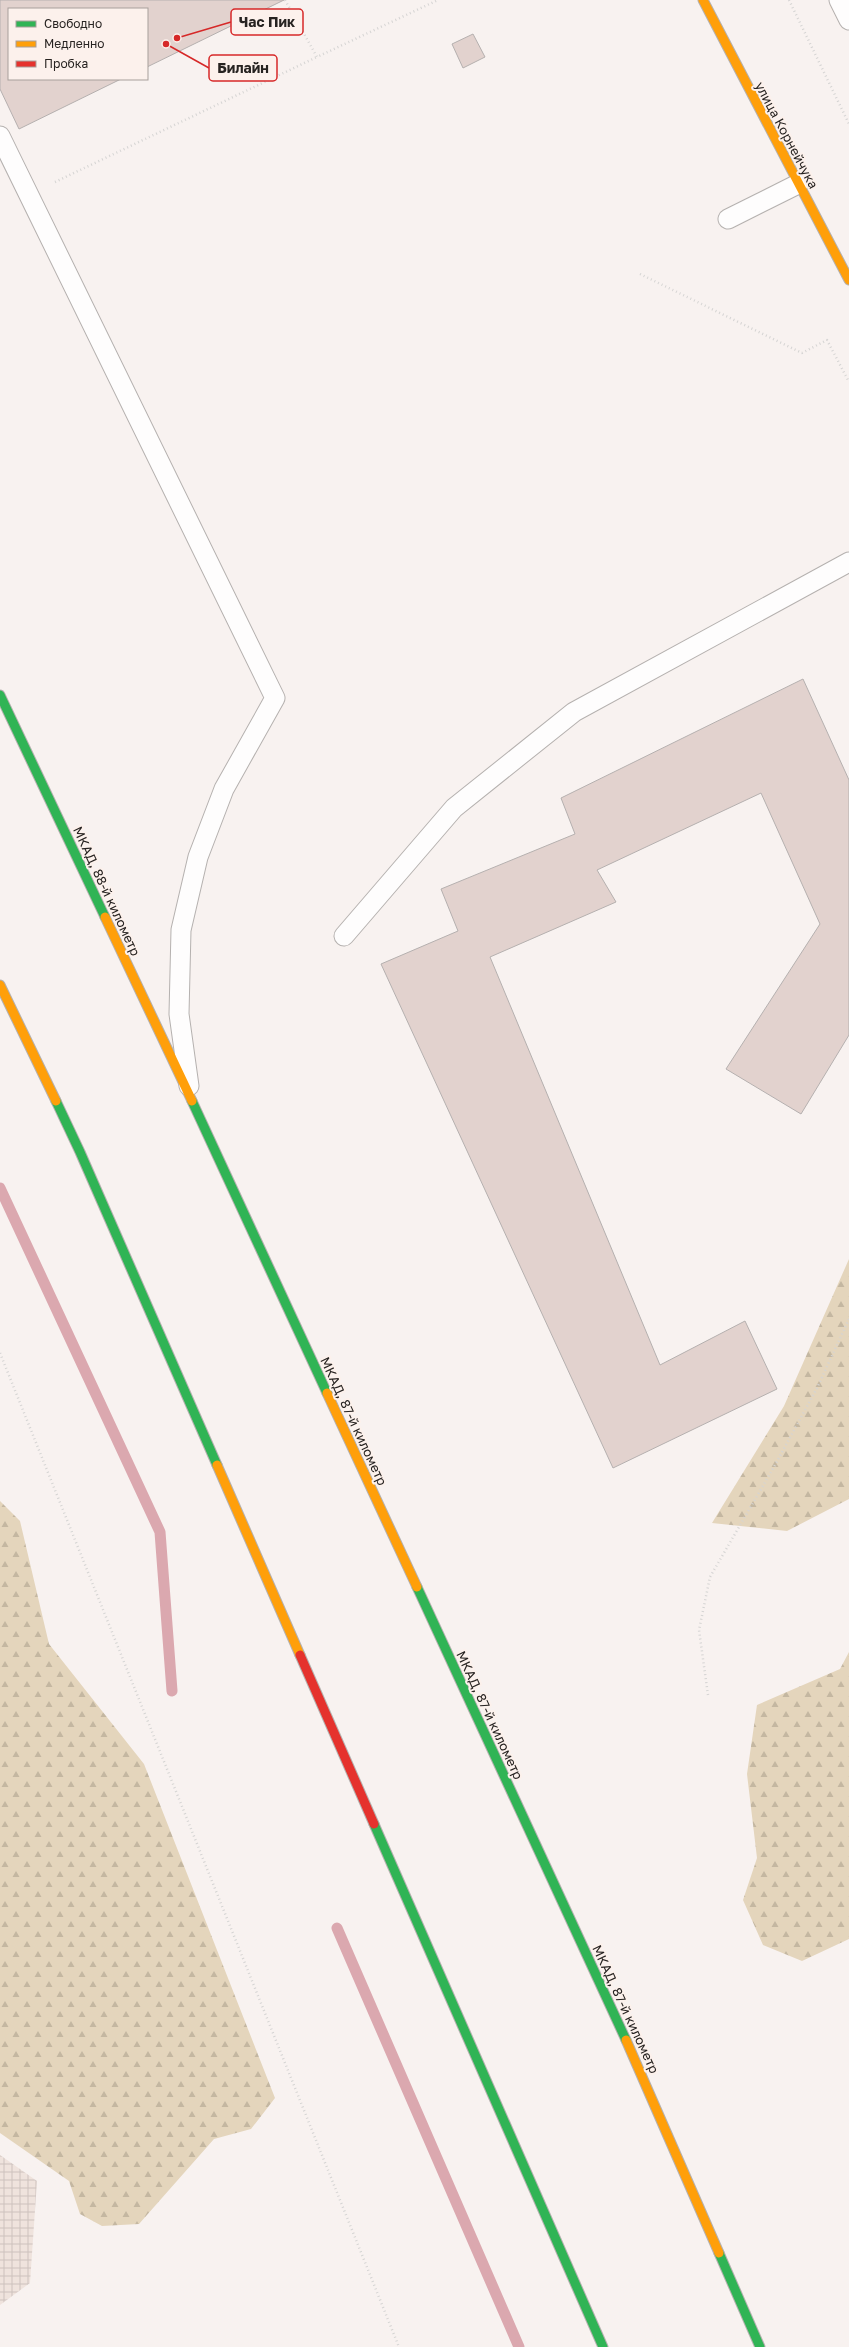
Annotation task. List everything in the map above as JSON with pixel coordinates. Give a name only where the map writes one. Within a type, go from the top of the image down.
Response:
[{"type":"main road","name":"улица Корнейчука","points":[[703,0],[849,280]]},
{"type":"main road","name":"МКАД, 88-й километр","points":[[0,695],[190,1098]]},
{"type":"main road","points":[[0,984],[80,1152],[603,2347]]},
{"type":"main road","name":"МКАД, 87-й километр","points":[[190,1098],[655,2102],[760,2347]]},
{"type":"lane","points":[[839,0],[849,20]]},
{"type":"lane","points":[[0,136],[27,195],[275,698],[224,789],[198,857],[181,930],[180,1014],[190,1098]]},
{"type":"lane","points":[[728,218],[798,184]]},
{"type":"lane","points":[[344,936],[454,808],[574,712],[849,562]]},
{"type":"path","points":[[285,0],[317,57]]},
{"type":"path","points":[[27,195],[438,0]]},
{"type":"path","points":[[789,0],[849,124]]},
{"type":"path","points":[[640,274],[802,353],[827,340],[849,382]]},
{"type":"path","points":[[708,1695],[699,1630],[710,1577],[779,1458],[817,1388],[849,1319]]},
{"type":"path","points":[[0,1353],[399,2347]]},
{"type":"shaded area","points":[[0,2155],[37,2181],[30,2283],[0,2305]]},
{"type":"green space","points":[[849,1259],[849,1499],[787,1531],[712,1523],[784,1406]]},
{"type":"green space","points":[[0,1501],[20,1521],[49,1644],[144,1764],[275,2098],[251,2129],[214,2139],[139,2224],[102,2226],[80,2214],[69,2181],[0,2133]]},
{"type":"green space","points":[[849,1652],[849,1939],[802,1961],[763,1945],[743,1900],[757,1858],[747,1774],[757,1705],[840,1669]]},
{"type":"building","points":[[0,0],[284,0],[148,67],[148,8],[8,8],[8,80],[119,80],[19,129],[0,89]]},
{"type":"building","points":[[473,34],[485,57],[463,68],[452,44]]},
{"type":"building","points":[[803,679],[849,780],[849,1035],[801,1114],[726,1069],[820,924],[761,793],[597,870],[616,902],[490,957],[660,1365],[745,1321],[777,1389],[613,1468],[381,964],[458,931],[441,889],[575,834],[561,798]]},
{"type":"waterway","points":[[0,1188],[160,1532],[172,1691]]},
{"type":"waterway","points":[[337,1928],[519,2347]]},
{"type":"traffic: fast","points":[[0,695],[105,917]]},
{"type":"traffic: fast","points":[[56,1101],[80,1152],[217,1465]]},
{"type":"traffic: fast","points":[[192,1101],[327,1393]]},
{"type":"traffic: fast","points":[[417,1587],[626,2040]]},
{"type":"traffic: fast","points":[[374,1824],[603,2347]]},
{"type":"traffic: fast","points":[[719,2253],[760,2347]]},
{"type":"traffic: slow","points":[[703,0],[849,280]]},
{"type":"traffic: slow","points":[[105,917],[192,1101]]},
{"type":"traffic: slow","points":[[0,985],[56,1101]]},
{"type":"traffic: slow","points":[[327,1393],[417,1587]]},
{"type":"traffic: slow","points":[[217,1465],[300,1655]]},
{"type":"traffic: slow","points":[[626,2040],[719,2253]]},
{"type":"traffic: jam","points":[[300,1655],[374,1824]]},
{"type":"place","name":"Час Пик","points":[[177,38]]},
{"type":"place","name":"Билайн","points":[[166,44]]}]
